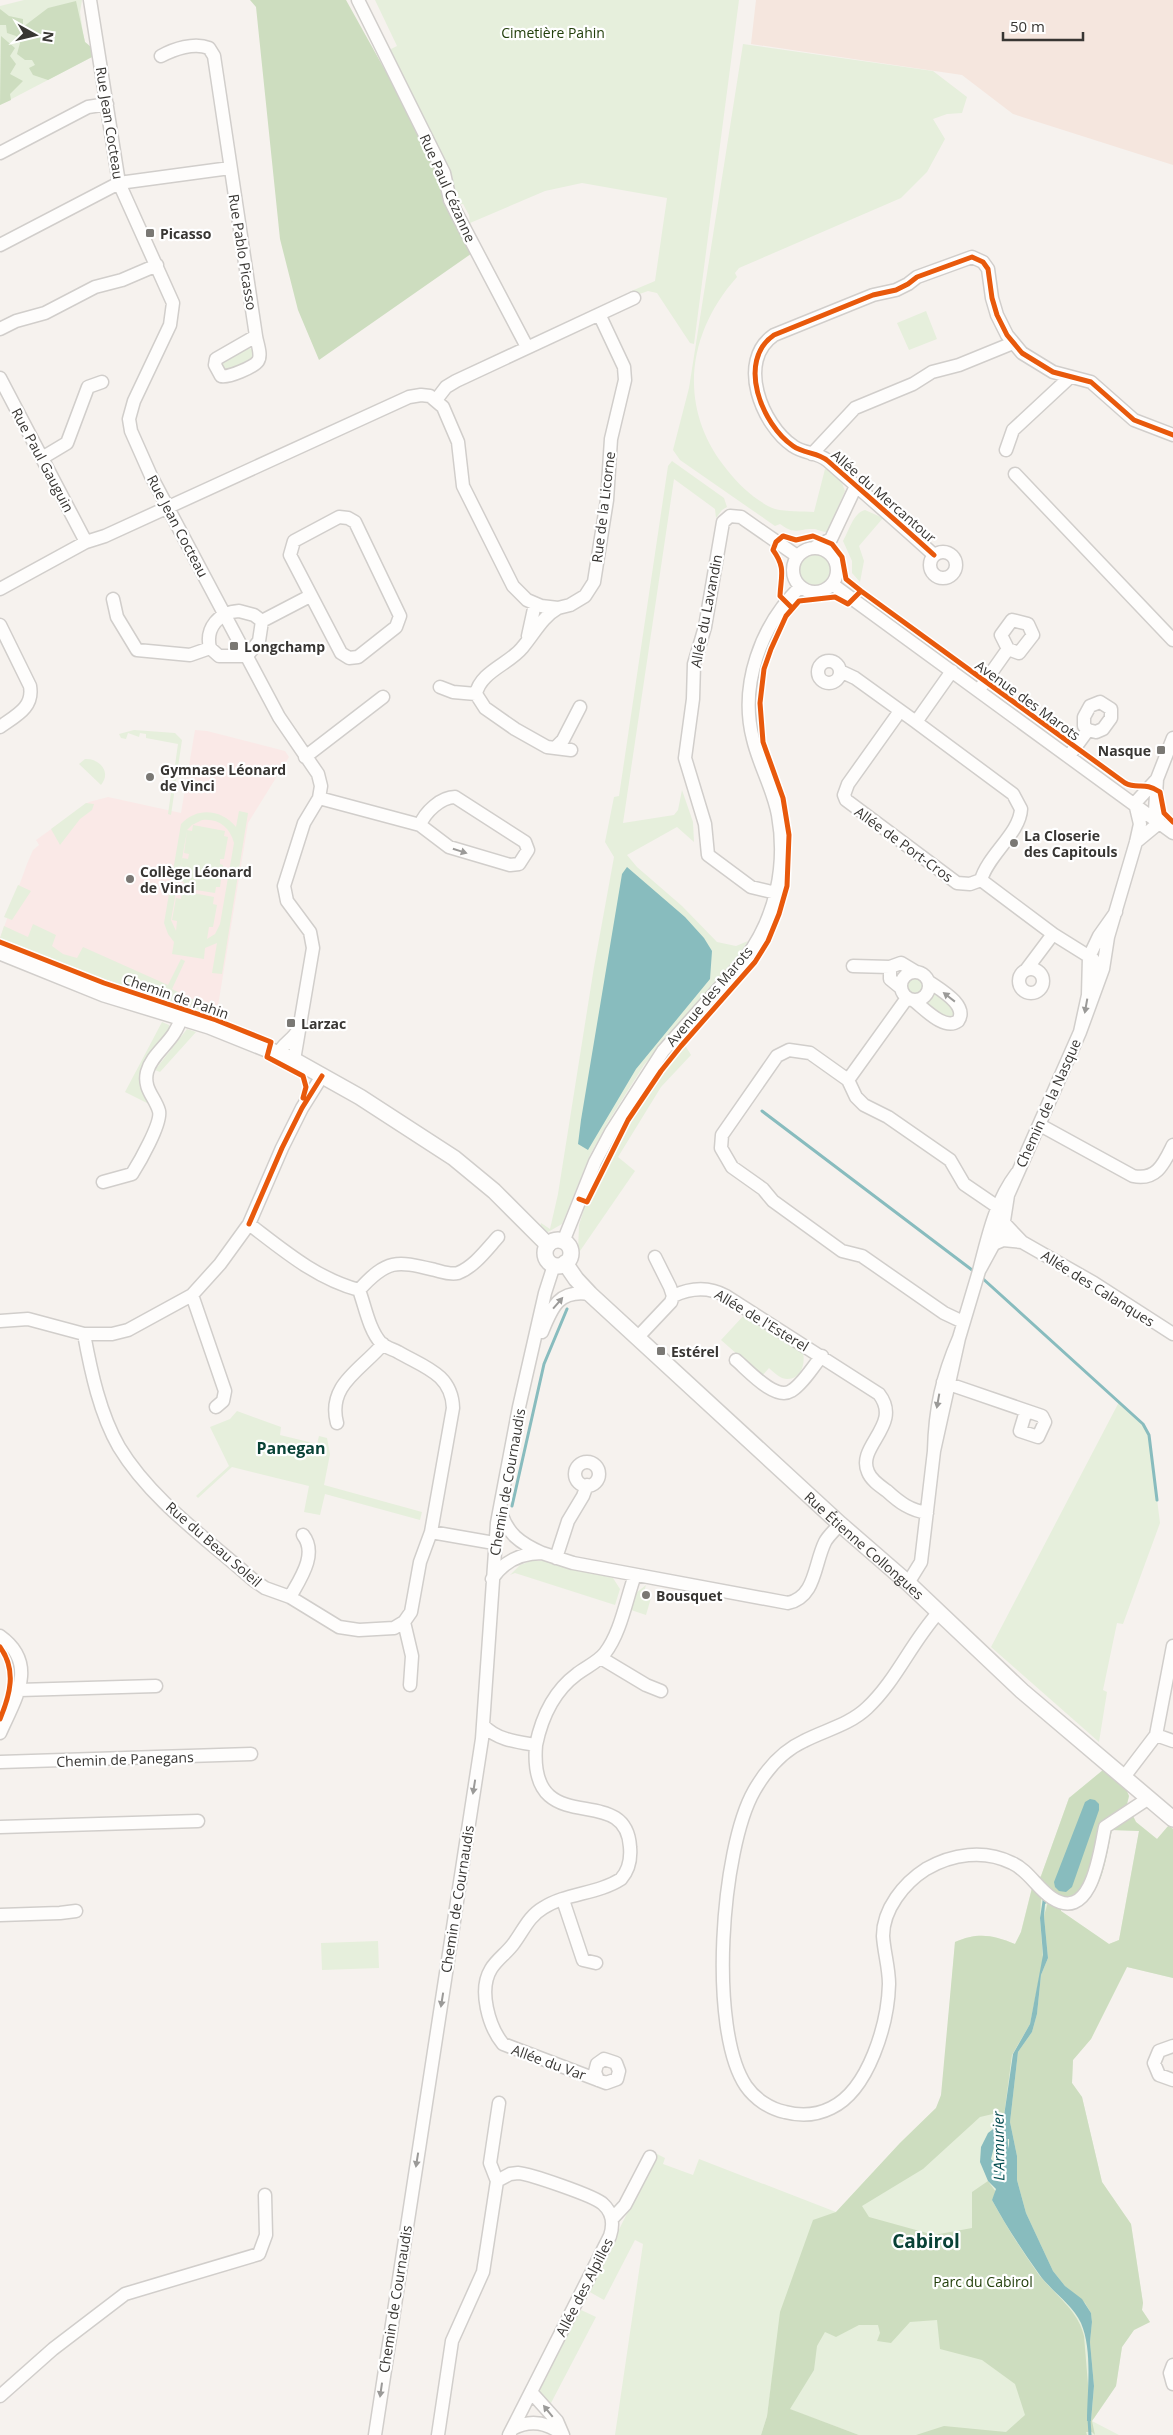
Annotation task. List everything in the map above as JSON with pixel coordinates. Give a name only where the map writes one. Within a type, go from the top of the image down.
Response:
[{"type":"main road","name":"Chemin de Pahin","points":[[0,952],[104,994],[181,1017],[294,1060],[360,1097],[454,1158],[494,1191],[548,1245]]},
{"type":"main road","points":[[555,1241],[563,1242],[570,1252],[560,1264],[546,1257],[548,1245],[555,1241]]},
{"type":"main road","name":"Rue Étienne Collongues","points":[[560,1264],[637,1338],[840,1524],[908,1583],[1022,1691],[1173,1819]]},
{"type":"street","name":"Rue Jean Cocteau","points":[[90,0],[119,183],[172,300],[170,325],[134,401],[130,425],[136,446],[289,734],[319,778],[321,786],[319,798]]},
{"type":"street","name":"Rue Paul Cézanne","points":[[358,0],[444,173],[450,200],[527,348]]},
{"type":"street","name":"Rue Pablo Picasso","points":[[161,56],[176,49],[199,46],[209,48],[213,52],[256,336]]},
{"type":"street","points":[[0,153],[88,107],[107,104]]},
{"type":"street","points":[[0,245],[119,183],[230,168]]},
{"type":"street","name":"Allée du Mercantour","points":[[934,555],[825,459],[793,447],[770,422],[761,405],[757,390],[758,361],[761,348],[766,340],[774,335],[873,295],[896,290],[917,277],[960,259],[972,257],[983,262],[988,269],[994,306],[1013,344],[1044,368],[1069,378],[1091,382],[1134,420],[1173,435]]},
{"type":"street","points":[[0,329],[16,321],[45,313],[94,287],[122,280],[157,265]]},
{"type":"street","points":[[436,400],[451,384],[600,316],[634,298]]},
{"type":"street","name":"Rue de la Licorne","points":[[558,608],[570,605],[584,596],[594,582],[607,500],[611,439],[624,386],[624,367],[600,316]]},
{"type":"street","points":[[812,454],[855,408],[913,384],[932,372],[960,365],[1013,344]]},
{"type":"street","name":"Rue Paul Gauguin","points":[[0,378],[86,542]]},
{"type":"street","points":[[1006,450],[1013,430],[1069,378]]},
{"type":"street","points":[[42,458],[67,443],[88,387],[102,382]]},
{"type":"street","points":[[0,589],[86,542],[105,536],[409,397],[421,395],[436,400],[443,407],[456,436],[463,486],[513,586],[522,596],[535,604],[558,608]]},
{"type":"street","points":[[1015,474],[1173,640]]},
{"type":"street","name":"Allée du Mercantour","points":[[815,547],[827,542],[831,538],[859,489]]},
{"type":"street","name":"Allée du Mercantour","points":[[834,559],[837,543],[859,489]]},
{"type":"street","name":"Allée du Lavandin","points":[[776,894],[751,887],[708,855],[705,824],[685,758],[694,699],[694,664],[705,627],[724,520],[732,516],[742,517],[797,556]]},
{"type":"street","points":[[339,517],[348,518],[355,522],[399,611],[400,620],[396,627],[358,657],[349,658],[341,653],[310,596],[290,557],[291,546],[294,541],[339,517]]},
{"type":"street","points":[[815,547],[824,549],[834,559],[837,569],[832,584],[816,592],[800,587],[792,572],[797,556],[806,549],[815,547]]},
{"type":"street","name":"Avenue des Marots","points":[[832,584],[1173,833]]},
{"type":"street","name":"Avenue des Marots","points":[[563,1242],[595,1162],[611,1132],[663,1051],[757,942],[776,894],[781,846],[778,814],[752,737],[750,701],[754,669],[767,629],[786,601],[800,587]]},
{"type":"street","points":[[262,621],[310,596]]},
{"type":"street","points":[[113,599],[117,617],[137,650],[190,655],[210,648]]},
{"type":"street","points":[[527,641],[535,604]]},
{"type":"street","points":[[476,694],[481,682],[519,651],[549,614],[558,608]]},
{"type":"street","points":[[244,612],[257,616],[262,621],[259,641],[247,656],[223,657],[210,648],[211,629],[219,618],[225,614],[244,612]]},
{"type":"street","points":[[0,625],[30,686],[31,693],[25,709],[0,727]]},
{"type":"street","name":"Avenue des Marots","points":[[979,690],[1008,649]]},
{"type":"street","points":[[916,722],[952,670]]},
{"type":"street","points":[[840,671],[855,678],[916,722],[1013,794],[1019,801],[1021,809],[1018,821],[989,862],[980,880],[1052,934],[1096,961],[1096,975]]},
{"type":"street","points":[[440,687],[453,692],[476,694]]},
{"type":"street","points":[[476,694],[485,708],[515,729],[547,747],[571,750]]},
{"type":"street","points":[[305,757],[383,697]]},
{"type":"street","points":[[556,747],[563,740],[580,707]]},
{"type":"street","name":"Allée de Port-Cros","points":[[900,711],[847,787],[844,795],[846,800],[957,883],[967,885],[980,880]]},
{"type":"street","name":"Avenue des Marots","points":[[1069,756],[1088,730]]},
{"type":"street","points":[[1155,796],[1147,807],[1138,806],[1157,779],[1173,738]]},
{"type":"street","points":[[1136,842],[1156,827],[1159,822],[1155,796],[1157,779]]},
{"type":"street","points":[[294,1060],[298,1046],[298,1030],[312,943],[310,932],[287,901],[284,880],[304,823],[319,798],[420,825],[449,847],[510,865],[519,864],[528,850],[525,842],[455,797],[442,800],[425,816],[420,825]]},
{"type":"street","name":"Chemin de la Nasque","points":[[908,1583],[921,1562],[934,1451],[946,1383],[963,1322],[1008,1194],[1080,1032],[1088,996],[1106,946],[1136,842],[1140,824],[1138,806]]},
{"type":"street","name":"Chemin de la Nasque","points":[[1089,957],[1099,936],[1116,912]]},
{"type":"street","points":[[1026,970],[1052,934]]},
{"type":"street","points":[[1089,957],[1100,954],[1106,946]]},
{"type":"street","points":[[853,966],[890,967],[901,963],[924,976],[959,1006],[961,1014],[958,1021],[947,1024],[907,996],[890,979],[890,967]]},
{"type":"street","points":[[848,1080],[907,996],[904,978],[916,972]]},
{"type":"street","points":[[907,996],[924,997],[929,988],[928,981]]},
{"type":"street","points":[[103,1182],[132,1174],[159,1122],[158,1108],[148,1090],[148,1071],[175,1034],[181,1017]]},
{"type":"street","points":[[279,1053],[281,1048],[292,1041],[298,1030]]},
{"type":"street","points":[[963,1322],[944,1314],[862,1256],[842,1251],[773,1201],[763,1189],[732,1167],[721,1148],[723,1133],[777,1056],[784,1051],[806,1052],[848,1080],[856,1097],[864,1105],[888,1117],[950,1160],[964,1184],[1000,1216],[997,1240],[1022,1242]]},
{"type":"street","points":[[0,1320],[12,1318],[41,1320],[84,1334],[112,1334],[126,1330],[192,1295],[220,1264],[249,1224],[282,1148],[302,1108],[322,1076]]},
{"type":"street","points":[[1040,1125],[1133,1176],[1146,1177],[1159,1170],[1173,1145]]},
{"type":"street","name":"Allée des Calanques","points":[[1000,1216],[1006,1228],[1022,1242],[1094,1283],[1173,1334]]},
{"type":"street","points":[[249,1224],[292,1256],[337,1284],[359,1290]]},
{"type":"street","points":[[359,1290],[384,1268],[397,1262],[448,1274],[460,1272],[475,1261],[498,1236]]},
{"type":"street","name":"Chemin de la Nasque","points":[[978,1275],[997,1240]]},
{"type":"street","points":[[637,1338],[671,1302],[673,1296],[655,1257]]},
{"type":"street","name":"Chemin de Cournaudis","points":[[375,2435],[483,1733],[492,1579],[499,1509],[545,1293],[560,1264]]},
{"type":"street","name":"Allée de l'Esterel","points":[[673,1296],[692,1289],[714,1290],[874,1389],[885,1403],[885,1420],[866,1462],[870,1477],[901,1504],[927,1513]]},
{"type":"street","points":[[359,1290],[374,1332],[383,1344],[438,1375],[450,1386],[453,1395],[453,1408],[431,1532],[420,1562],[411,1612],[404,1622],[412,1656],[410,1685]]},
{"type":"street","name":"Chemin de Cournaudis","points":[[530,1362],[546,1321],[559,1300],[571,1293],[590,1294]]},
{"type":"street","points":[[192,1295],[225,1391],[223,1401],[216,1407]]},
{"type":"street","name":"Rue du Beau Soleil","points":[[84,1334],[103,1412],[119,1447],[140,1476],[175,1512],[252,1579],[265,1588],[290,1597],[339,1627],[359,1630],[394,1628],[404,1622]]},
{"type":"street","points":[[337,1423],[335,1400],[339,1390],[383,1344]]},
{"type":"street","name":"Allée de l'Esterel","points":[[736,1360],[772,1391],[782,1394],[792,1390],[822,1356]]},
{"type":"street","points":[[946,1383],[1026,1411]]},
{"type":"street","points":[[556,1558],[568,1521],[584,1496],[586,1485]]},
{"type":"street","points":[[499,1509],[505,1524],[517,1541],[519,1547],[517,1558]]},
{"type":"street","points":[[431,1532],[517,1541],[556,1558],[778,1603],[792,1602],[801,1598],[809,1588],[825,1543],[840,1524]]},
{"type":"street","points":[[290,1597],[308,1561],[309,1550],[303,1535]]},
{"type":"street","points":[[492,1579],[499,1569],[517,1558],[528,1554],[542,1553]]},
{"type":"street","name":"Allée du Var","points":[[598,2080],[503,2044],[496,2036],[487,2007],[486,1986],[490,1970],[508,1951],[536,1913],[549,1904],[621,1879],[628,1867],[630,1841],[626,1829],[615,1816],[606,1812],[560,1804],[549,1796],[536,1773],[536,1745],[547,1711],[560,1690],[576,1675],[601,1658],[615,1634],[635,1575]]},
{"type":"street","points":[[938,1613],[897,1672],[870,1706],[835,1728],[791,1748],[767,1772],[753,1793],[732,1866],[722,1944],[725,2019],[740,2075],[752,2094],[778,2110],[809,2114],[836,2106],[857,2086],[873,2056],[888,1994],[884,1925],[898,1895],[914,1877],[944,1860],[969,1855],[985,1855],[1012,1863],[1050,1896],[1059,1901],[1072,1902],[1082,1898],[1090,1888],[1105,1828],[1149,1798]]},
{"type":"street","points":[[0,1636],[13,1648],[22,1671],[19,1690],[0,1733]]},
{"type":"street","points":[[1124,1777],[1152,1744],[1156,1735],[1173,1646]]},
{"type":"street","points":[[601,1658],[646,1685],[661,1691]]},
{"type":"street","points":[[19,1690],[156,1686]]},
{"type":"street","points":[[483,1733],[495,1735],[513,1742],[536,1745]]},
{"type":"street","points":[[1156,1735],[1173,1741]]},
{"type":"street","name":"Chemin de Panegans","points":[[0,1762],[251,1754]]},
{"type":"street","points":[[0,1826],[198,1821]]},
{"type":"street","points":[[563,1900],[583,1960],[596,1963]]},
{"type":"street","points":[[0,1915],[76,1911]]},
{"type":"street","points":[[1173,2046],[1159,2051],[1154,2063],[1159,2074],[1164,2078],[1173,2080]]},
{"type":"street","points":[[438,2435],[452,2341],[484,2268],[497,2181],[490,2163],[499,2103]]},
{"type":"street","name":"Allée des Alpilles","points":[[511,2432],[610,2236],[612,2218],[625,2205],[650,2157]]},
{"type":"street","points":[[497,2181],[510,2174],[522,2173],[600,2201],[608,2209],[612,2218]]},
{"type":"street","points":[[0,2396],[53,2349],[125,2294],[258,2254],[264,2246],[266,2235],[266,2195]]},
{"type":"street","points":[[1173,2365],[1170,2372],[1173,2384]]},
{"type":"street","name":"Allée des Alpilles","points":[[531,2392],[557,2421],[563,2435]]},
{"type":"street","name":"Allée des Alpilles","points":[[511,2432],[532,2422],[553,2427],[563,2435]]},
{"type":"shaded area","points":[[756,0],[1173,0],[1173,165],[1013,114],[962,75],[751,44]]},
{"type":"shaded area","name":"Collège Léonard de Vinci","points":[[195,730],[207,731],[285,751],[289,757],[248,823],[216,1018],[73,968],[0,938],[27,864],[33,850],[39,845],[36,840],[89,802],[108,797],[181,813]]},
{"type":"green space","points":[[24,0],[82,0],[80,12],[83,33],[85,42],[91,47],[92,57],[0,105],[0,6]]},
{"type":"green space","points":[[250,0],[346,0],[470,223],[478,249],[319,360],[298,310],[280,239],[256,7]]},
{"type":"green space","name":"Cimetière Pahin","points":[[375,0],[739,0],[694,344],[690,343],[657,293],[648,291],[631,297],[629,292],[655,281],[667,198],[582,183],[545,191],[470,223],[469,215],[463,204],[457,204],[449,170],[389,50],[397,46]]},
{"type":"green space","points":[[76,1],[85,42],[91,47],[92,57],[48,80],[33,75],[29,68],[35,65],[32,60],[25,60],[17,54],[20,43],[16,36],[7,33],[6,25],[0,25],[0,9],[9,16],[23,19],[23,27],[48,8]]},
{"type":"green space","points":[[1,36],[15,48],[10,56],[16,64],[10,74],[23,81],[10,94],[11,100],[0,105]]},
{"type":"green space","points":[[743,44],[933,71],[967,97],[962,113],[947,114],[933,119],[945,139],[927,172],[901,198],[739,268],[735,273],[737,277],[720,299],[707,323],[698,347],[694,372],[695,398],[701,423],[712,447],[728,471],[749,493],[768,506],[784,511],[814,512],[825,469],[828,470],[842,483],[845,491],[827,532],[815,529],[794,531],[780,524],[775,526],[680,460],[673,450],[689,388]]},
{"type":"green space","points":[[926,311],[937,339],[909,350],[897,323]]},
{"type":"green space","points":[[246,347],[254,350],[255,357],[230,372],[222,369],[221,360]]},
{"type":"green space","points":[[672,461],[724,498],[727,507],[716,518],[715,509],[674,479],[623,823],[674,815],[678,810],[682,790],[693,822],[694,842],[677,827],[627,855],[637,867],[682,906],[717,942],[736,946],[748,941],[738,957],[644,1065],[608,1122],[590,1155],[562,1224],[548,1232],[540,1229],[541,1223],[550,1229],[558,1194],[594,967],[614,857],[605,842],[614,797],[619,796],[668,466]]},
{"type":"green space","points":[[865,510],[883,518],[859,546],[864,561],[860,582],[852,573],[852,561],[843,541],[854,518]]},
{"type":"green space","points":[[813,552],[820,553],[825,557],[829,562],[829,576],[825,581],[820,585],[813,586],[806,585],[801,581],[797,576],[796,569],[797,562],[801,557],[806,553]]},
{"type":"green space","points":[[134,730],[175,733],[182,740],[171,815],[168,814],[178,744],[146,738],[146,734],[140,733],[139,737],[128,733],[126,739],[121,738],[119,734]]},
{"type":"green space","points":[[85,759],[95,761],[102,767],[105,775],[101,785],[79,764]]},
{"type":"green space","points":[[86,803],[94,804],[92,810],[80,819],[60,845],[51,829]]},
{"type":"green space","points":[[239,811],[248,813],[222,974],[212,973],[217,943],[205,948],[204,959],[172,954],[174,942],[168,934],[164,923],[181,824],[194,815],[209,812],[223,817],[236,827]],"holes":[[[202,820],[218,822],[223,825],[230,832],[234,843],[220,924],[215,934],[207,939],[209,927],[213,927],[217,905],[213,904],[214,897],[182,891],[181,899],[176,898],[172,920],[177,921],[176,931],[171,920],[182,861],[179,881],[184,882],[183,888],[215,893],[216,887],[220,887],[223,865],[220,864],[220,859],[224,859],[228,837],[224,836],[225,831],[193,825],[192,831],[187,830],[192,825]],[[187,831],[184,853],[189,854],[188,859],[182,858]]]},
{"type":"green space","points":[[18,885],[31,891],[12,920],[4,917]]},
{"type":"green space","points":[[33,924],[56,935],[52,946],[63,954],[77,958],[83,947],[168,985],[181,959],[185,961],[172,989],[206,1006],[218,1007],[216,1018],[73,968],[0,938],[4,926],[28,937]]},
{"type":"green space","points":[[915,976],[922,979],[925,986],[922,993],[915,996],[908,993],[905,986],[908,979]]},
{"type":"green space","points":[[932,988],[954,1006],[954,1017],[948,1020],[921,1003],[928,998]]},
{"type":"green space","points":[[162,1022],[169,1025],[169,1033],[147,1062],[153,1106],[125,1092]]},
{"type":"green space","points":[[187,1029],[196,1032],[160,1072],[155,1070]]},
{"type":"green space","points":[[685,1045],[691,1055],[661,1087],[618,1157],[635,1171],[580,1251],[578,1251],[579,1225],[585,1206],[590,1205],[609,1162],[632,1121],[657,1082]]},
{"type":"green space","points":[[745,1314],[803,1353],[802,1368],[797,1376],[788,1379],[782,1378],[769,1368],[762,1376],[721,1340]]},
{"type":"green space","points":[[1119,1402],[1143,1424],[1149,1435],[1160,1523],[1123,1624],[1117,1623],[1103,1690],[1107,1692],[1099,1742],[991,1647]]},
{"type":"green space","points":[[237,1411],[281,1427],[280,1435],[317,1444],[319,1436],[327,1438],[330,1454],[324,1485],[422,1512],[420,1520],[325,1494],[320,1515],[304,1512],[309,1486],[232,1467],[198,1498],[196,1496],[229,1466],[210,1427],[230,1419]]},
{"type":"green space","points":[[531,1561],[544,1561],[613,1578],[620,1589],[615,1605],[515,1573],[510,1575],[520,1565]]},
{"type":"green space","points":[[646,1585],[643,1595],[651,1598],[646,1615],[631,1610],[636,1593]]},
{"type":"green space","name":"Parc du Cabirol","points":[[1103,1770],[1126,1789],[1129,1796],[1127,1804],[1136,1822],[1157,1839],[1169,1825],[1173,1829],[1173,1978],[1127,1967],[1091,2039],[1073,2060],[1072,2083],[1082,2097],[1102,2182],[1131,2224],[1143,2303],[1142,2310],[1150,2322],[1134,2330],[1122,2347],[1116,2386],[1092,2421],[1119,2435],[859,2435],[778,2405],[781,2312],[767,2416],[761,2435],[615,2435],[643,2244],[635,2240],[604,2300],[588,2291],[657,2154],[665,2158],[663,2164],[693,2175],[699,2159],[836,2212],[900,2143],[936,2108],[942,2095],[955,1942],[971,1937],[985,1936],[1000,1938],[1015,1944],[1021,1932],[1032,1888],[1041,1876],[1069,1798]],"holes":[[[1112,1830],[1139,1831],[1119,1940],[1109,1944],[1061,1911],[1061,1908],[1075,1906],[1086,1900],[1094,1892],[1104,1869]]]},
{"type":"green space","name":"Parc du Cabirol","points":[[1103,1770],[1126,1789],[1129,1796],[1127,1804],[1136,1822],[1157,1839],[1169,1825],[1173,1829],[1173,1978],[1127,1967],[1091,2039],[1073,2060],[1072,2083],[1082,2097],[1102,2182],[1131,2224],[1143,2303],[1142,2310],[1150,2322],[1134,2330],[1122,2347],[1116,2386],[1092,2421],[1095,2435],[1092,2432],[1086,2432],[1087,2435],[916,2435],[944,2426],[1006,2432],[1025,2415],[1015,2384],[982,2360],[940,2349],[937,2320],[910,2322],[891,2343],[877,2341],[880,2333],[878,2325],[859,2325],[836,2337],[825,2332],[817,2346],[814,2370],[790,2409],[859,2435],[761,2435],[767,2416],[780,2312],[813,2220],[836,2212],[900,2143],[936,2108],[941,2095],[955,1942],[971,1937],[985,1936],[1000,1938],[1015,1944],[1021,1932],[1032,1888],[1041,1876],[1069,1798]],"holes":[[[1112,1830],[1139,1831],[1119,1940],[1109,1944],[1061,1911],[1061,1908],[1075,1907],[1093,1893],[1104,1869]],[[1041,1899],[1048,1902],[1044,1916],[1048,1958],[1041,1975],[1037,2014],[1032,2032],[1018,2052],[1010,2122],[1017,2156],[1017,2180],[1026,2213],[1053,2271],[1065,2286],[1085,2303],[1091,2313],[1090,2342],[1094,2386],[1091,2421],[1084,2336],[1081,2327],[1077,2318],[1065,2303],[1039,2275],[1014,2238],[992,2200],[996,2192],[988,2181],[972,2192],[972,2228],[934,2235],[869,2217],[862,2206],[923,2169],[980,2117],[997,2113],[1004,2116],[1012,2055],[1030,2024],[1043,1959],[1040,1918]]]},
{"type":"green space","points":[[378,1941],[379,1968],[322,1970],[321,1943]]},
{"type":"green space","points":[[579,2309],[596,2317],[551,2403],[542,2397],[539,2387]]},
{"type":"water","points":[[627,867],[685,917],[704,938],[712,951],[710,979],[636,1069],[588,1150],[578,1144],[581,1120],[622,874]]},
{"type":"water","points":[[1090,1799],[1095,1800],[1099,1804],[1099,1810],[1072,1887],[1066,1892],[1059,1891],[1055,1887],[1054,1882],[1085,1802]]},
{"type":"water","points":[[1043,1898],[1048,1902],[1045,1904],[1044,1916],[1048,1958],[1041,1975],[1037,2014],[1032,2032],[1018,2052],[1010,2122],[1017,2156],[1017,2180],[1026,2213],[1053,2271],[1065,2286],[1082,2299],[1091,2313],[1090,2342],[1094,2386],[1091,2421],[1087,2421],[1088,2359],[1085,2334],[1081,2323],[1067,2304],[1039,2274],[1020,2247],[992,2200],[996,2189],[988,2181],[980,2162],[981,2147],[988,2133],[1001,2123],[1004,2116],[1013,2054],[1030,2024],[1043,1955],[1040,1918]],"holes":[[[996,2139],[1009,2139],[1009,2147],[1006,2154],[994,2162],[991,2159]]]},
{"type":"waterway","points":[[762,1111],[976,1273]]},
{"type":"waterway","points":[[981,1277],[1143,1424],[1149,1435],[1157,1500]]},
{"type":"waterway","points":[[512,1506],[544,1364],[567,1309]]},
{"type":"waterway","name":"L'Armurier","points":[[1006,2135],[1007,2154]]},
{"type":"waterway","name":"L'Armurier","points":[[1089,2419],[1090,2435]]},
{"type":"cycle path","points":[[934,555],[828,461],[793,446],[772,423],[763,409],[755,376],[757,360],[763,346],[774,335],[873,295],[896,290],[917,277],[972,257],[983,262],[988,269],[992,298],[997,315],[1007,335],[1022,353],[1053,372],[1091,382],[1134,420],[1173,435]]},
{"type":"cycle path","points":[[792,608],[780,596],[781,567],[773,550],[776,542],[783,536],[796,540],[813,536],[832,544],[842,557],[846,579],[1125,783],[1134,786],[1150,787],[1160,792],[1164,813],[1173,822]]},
{"type":"cycle path","points":[[579,1199],[587,1202],[628,1120],[661,1071],[755,962],[768,941],[779,914],[787,886],[789,835],[783,798],[763,742],[760,703],[764,669],[786,616],[799,601],[835,597],[848,604],[861,591]]},
{"type":"cycle path","points":[[0,942],[104,983],[216,1020],[271,1042],[267,1057],[303,1076],[306,1087],[303,1098]]},
{"type":"cycle path","points":[[249,1224],[282,1148],[302,1108],[322,1076]]},
{"type":"cycle path","points":[[0,1647],[9,1665],[10,1674],[9,1692],[0,1719]]},
{"type":"place","name":"Picasso","points":[[150,233]]},
{"type":"place","name":"Longchamp","points":[[234,646]]},
{"type":"place","name":"Nasque","points":[[1161,750]]},
{"type":"place","name":"Gymnase Léonard de Vinci","points":[[150,777]]},
{"type":"place","name":"La Closerie des Capitouls","points":[[1014,843]]},
{"type":"place","name":"Collège Léonard de Vinci","points":[[130,879]]},
{"type":"place","name":"Larzac","points":[[291,1023]]},
{"type":"place","name":"Estérel","points":[[661,1351]]},
{"type":"place","name":"Bousquet","points":[[646,1595]]},
{"type":"district","name":"Panegan","points":[[291,1448]]},
{"type":"district","name":"Cabirol","points":[[926,2241]]}]
